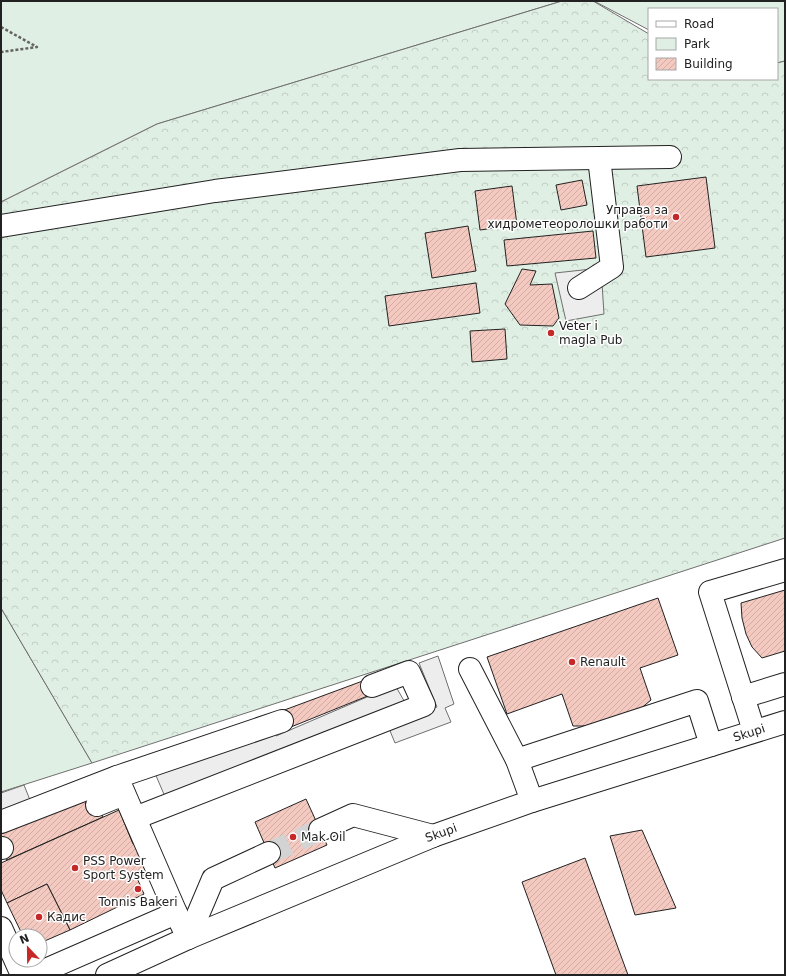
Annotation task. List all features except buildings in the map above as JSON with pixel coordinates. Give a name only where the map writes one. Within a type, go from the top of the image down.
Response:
[{"type":"street","points":[[1,226],[215,191],[460,160],[670,157]]},
{"type":"street","points":[[579,288],[612,266],[599,158]]},
{"type":"street","points":[[754,731],[710,592],[785,570]]},
{"type":"street","points":[[470,669],[517,760],[532,801]]},
{"type":"street","points":[[135,818],[424,705],[409,672],[372,686]]},
{"type":"street","points":[[743,697],[785,684]]},
{"type":"street","points":[[517,760],[697,701],[711,745]]},
{"type":"street","points":[[1,822],[121,785],[282,721]]},
{"type":"street","name":"Skupi","points":[[108,975],[188,938],[433,836],[532,801],[785,722]]},
{"type":"street","points":[[121,785],[188,938]]},
{"type":"street","points":[[97,805],[121,785]]},
{"type":"street","points":[[320,830],[353,815],[433,836]]},
{"type":"street","points":[[188,938],[213,879],[269,853]]},
{"type":"street","points":[[34,975],[176,913]]},
{"type":"street","points":[[1,928],[22,975]]},
{"type":"path","points":[[1,27],[37,47],[1,52]]},
{"type":"green space","points":[[1,1],[562,1],[157,124],[1,202]]},
{"type":"green space","points":[[562,1],[593,1],[648,33],[648,80],[778,80],[778,63],[785,61],[785,538],[92,763],[1,608],[1,202],[157,124]]},
{"type":"green space","points":[[594,1],[785,1],[785,61],[778,63],[778,8],[648,8],[648,29]]},
{"type":"green space","points":[[1,608],[92,763],[1,792]]},
{"type":"shaded area","points":[[601,268],[604,314],[566,321],[555,273]]},
{"type":"shaded area","points":[[438,656],[454,704],[445,708],[451,722],[395,743],[388,726],[437,707],[419,663]]},
{"type":"shaded area","points":[[395,685],[407,706],[166,799],[154,771],[271,727],[276,736]]},
{"type":"shaded area","points":[[24,785],[30,800],[1,811],[1,793]]},
{"type":"tunnel","points":[[269,853],[320,830]]},
{"type":"place","name":"Управа за хидрометеоролошки работи","points":[[676,217]]},
{"type":"place","name":"Veter i magla Pub","points":[[551,333]]},
{"type":"place","name":"Renault","points":[[572,662]]},
{"type":"place","name":"Mak Oil","points":[[293,837]]},
{"type":"place","name":"PSS Power Sport System","points":[[75,868]]},
{"type":"place","name":"Tonnis Bakeri","points":[[138,889]]},
{"type":"place","name":"Кадис","points":[[39,917]]}]
